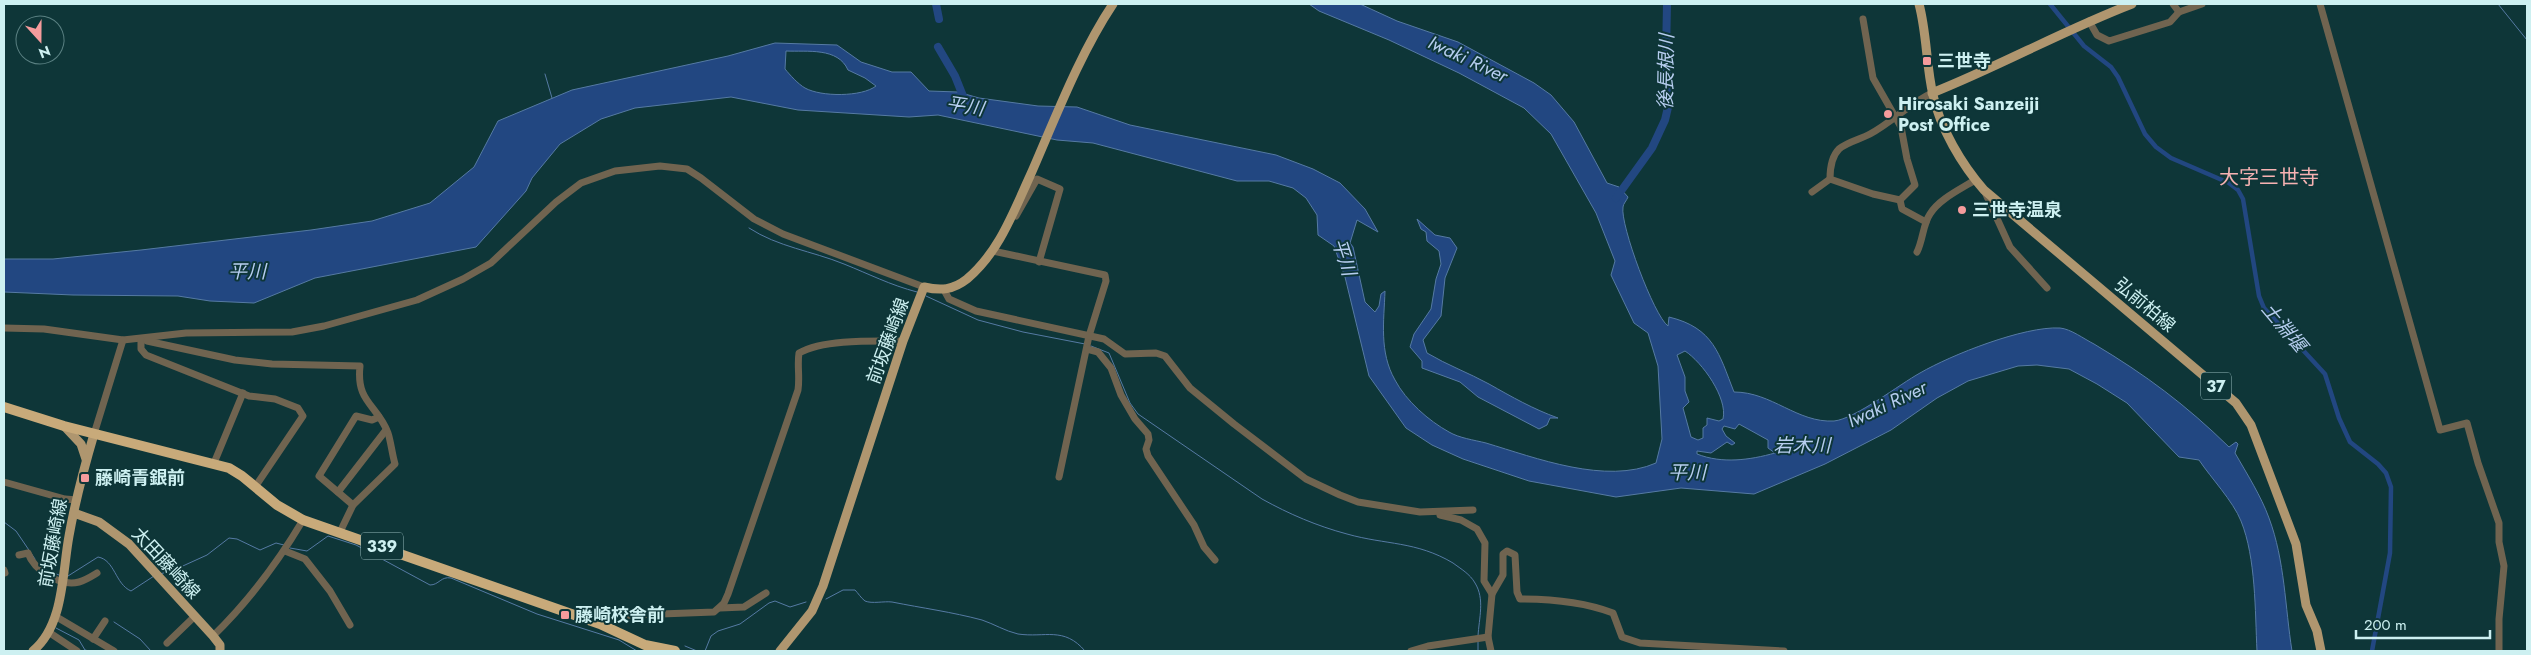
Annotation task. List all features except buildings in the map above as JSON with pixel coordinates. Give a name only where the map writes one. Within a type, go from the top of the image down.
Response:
[{"type":"highway","name":"339","points":[[4,407],[64,426],[214,463],[236,472],[277,505],[304,520],[600,624],[645,644],[674,651]]},
{"type":"main road","points":[[944,290],[967,279],[993,251],[1008,224],[1102,20],[1113,4]]},
{"type":"main road","name":"弘前柏線","points":[[1919,4],[1925,32],[1932,94],[1950,136],[1975,180],[1984,190],[2236,403],[2244,414],[2258,443],[2296,544],[2306,605],[2317,631],[2321,651]]},
{"type":"main road","points":[[1932,94],[2089,21],[2132,4]]},
{"type":"main road","name":"前坂藤崎線","points":[[780,651],[812,611],[823,586],[903,341],[924,287],[944,290]]},
{"type":"main road","points":[[64,426],[81,444],[86,462]]},
{"type":"main road","name":"前坂藤崎線","points":[[33,651],[50,633],[55,616],[74,513],[94,434]]},
{"type":"main road","name":"太田藤崎線","points":[[74,513],[100,522],[129,544],[213,636],[220,645],[220,651]]},
{"type":"street","points":[[2174,4],[2179,12]]},
{"type":"street","points":[[2089,21],[2096,35],[2109,41],[2170,22],[2179,12],[2202,4]]},
{"type":"street","points":[[2320,4],[2440,430],[2467,423],[2478,463],[2494,504],[2499,523],[2499,542],[2504,566],[2499,619],[2499,651]]},
{"type":"street","points":[[1863,19],[1873,78],[1896,117],[1904,136],[1907,159],[1915,180],[1915,185],[1900,200]]},
{"type":"street","points":[[1812,192],[1830,179],[1834,154],[1840,148],[1870,134],[1896,117],[1912,103],[1932,94]]},
{"type":"street","points":[[4,328],[44,328],[124,340],[186,333],[292,332],[324,326],[416,300],[463,280],[491,263],[556,202],[581,183],[615,171],[660,166],[687,169],[754,219],[783,234],[924,287]]},
{"type":"street","points":[[1008,224],[1011,224],[1015,218],[1037,179],[1060,189],[1039,262]]},
{"type":"street","points":[[1830,179],[1873,194],[1900,200]]},
{"type":"street","points":[[1917,252],[1923,240],[1926,222],[1930,214],[1938,205],[1975,180]]},
{"type":"street","points":[[1984,190],[2010,247],[2047,288]]},
{"type":"street","points":[[1900,200],[1902,209],[1926,222]]},
{"type":"street","points":[[993,251],[1105,275],[1106,281],[1088,343],[1059,477]]},
{"type":"street","points":[[944,290],[949,299],[976,311],[1088,343],[1098,352],[1108,363],[1121,395],[1135,419],[1148,434],[1149,440],[1146,449],[1148,456],[1194,525],[1204,547],[1215,560]]},
{"type":"street","points":[[140,339],[141,350],[146,354],[249,396],[275,399],[298,408],[303,416],[255,487]]},
{"type":"street","points":[[140,339],[235,360],[272,364],[360,366],[358,384],[367,403],[379,417],[386,430],[394,464],[354,505],[340,532]]},
{"type":"street","points":[[1088,343],[1104,339],[1125,354],[1156,353],[1165,356],[1190,388],[1306,479],[1358,502],[1432,513],[1461,520],[1477,528],[1485,543],[1484,581],[1492,594]]},
{"type":"street","points":[[94,434],[124,340]]},
{"type":"street","points":[[600,624],[603,618],[608,616],[714,612],[720,608],[728,594],[798,390],[799,353],[806,349],[845,343],[903,341]]},
{"type":"street","points":[[214,463],[243,393]]},
{"type":"street","points":[[354,505],[318,476],[356,416],[372,420],[379,417]]},
{"type":"street","points":[[338,492],[386,430]]},
{"type":"street","points":[[4,482],[77,500]]},
{"type":"street","points":[[1432,513],[1472,510]]},
{"type":"street","points":[[213,636],[244,605],[285,551],[304,520]]},
{"type":"street","points":[[285,551],[305,559],[330,591],[350,625]]},
{"type":"street","points":[[1491,651],[1488,637],[1492,594],[1502,575],[1503,554],[1507,551],[1515,555],[1517,592],[1520,599],[1585,604],[1613,613],[1622,637],[1640,643],[1784,651]]},
{"type":"street","points":[[19,555],[28,553],[31,563],[38,569],[62,581],[78,582],[98,573]]},
{"type":"street","points":[[720,608],[744,606],[766,593]]},
{"type":"street","points":[[55,616],[114,651]]},
{"type":"street","points":[[167,643],[194,617]]},
{"type":"street","points":[[93,639],[105,621]]},
{"type":"street","points":[[50,633],[78,651]]},
{"type":"street","points":[[1411,651],[1428,646],[1488,637]]},
{"type":"water","points":[[1309,4],[1360,4],[1397,21],[1458,42],[1534,83],[1551,95],[1574,122],[1607,183],[1619,187],[1628,197],[1623,207],[1623,217],[1632,250],[1647,289],[1662,319],[1668,326],[1669,317],[1684,322],[1696,328],[1713,344],[1734,392],[1748,393],[1760,397],[1808,417],[1834,421],[1853,414],[1920,373],[1968,350],[2027,332],[2060,328],[2073,332],[2131,367],[2181,404],[2229,447],[2236,442],[2238,444],[2235,453],[2254,485],[2274,534],[2281,567],[2292,651],[2257,651],[2254,585],[2250,551],[2246,536],[2233,506],[2199,460],[2179,457],[2127,403],[2069,369],[2037,365],[2018,366],[1968,381],[1937,398],[1891,430],[1825,464],[1754,494],[1681,488],[1616,497],[1529,481],[1463,459],[1432,445],[1406,428],[1369,376],[1345,277],[1334,246],[1318,235],[1317,215],[1306,198],[1293,188],[1269,181],[1237,181],[1093,143],[1057,140],[938,115],[909,117],[798,110],[731,97],[635,108],[601,119],[560,144],[532,178],[526,191],[476,247],[315,278],[254,303],[210,301],[178,296],[4,292],[4,259],[53,259],[141,250],[372,221],[430,203],[474,167],[498,121],[572,90],[728,56],[775,43],[837,45],[861,62],[892,72],[911,72],[929,91],[958,92],[979,98],[1038,106],[1077,107],[1130,125],[1276,155],[1313,169],[1340,183],[1365,209],[1378,232],[1357,220],[1350,243],[1353,247],[1365,302],[1375,312],[1379,306],[1381,294],[1385,291],[1384,336],[1390,369],[1405,395],[1426,416],[1457,436],[1571,467],[1615,471],[1636,469],[1656,463],[1662,439],[1658,366],[1648,333],[1634,323],[1611,275],[1615,261],[1596,213],[1551,134],[1524,108],[1459,73],[1389,40],[1319,11]],"holes":[[[786,51],[812,51],[830,54],[837,57],[848,70],[876,86],[870,90],[852,94],[831,94],[812,91],[800,84],[785,69]],[[1685,351],[1699,363],[1712,381],[1722,401],[1723,419],[1719,421],[1707,418],[1707,425],[1703,428],[1703,438],[1698,440],[1691,437],[1683,408],[1689,402],[1685,391],[1685,377],[1677,355]],[[1739,424],[1768,440],[1768,448],[1775,453],[1756,458],[1736,460],[1716,459],[1697,454],[1697,451],[1711,453],[1727,442],[1732,445],[1735,443],[1726,436],[1722,429],[1724,426],[1735,429]]]},
{"type":"water","points":[[1417,219],[1435,235],[1450,238],[1457,248],[1445,278],[1441,316],[1423,340],[1427,353],[1540,411],[1558,418],[1550,418],[1547,425],[1539,429],[1478,397],[1460,382],[1422,368],[1422,361],[1410,347],[1414,334],[1431,309],[1436,279],[1441,264],[1439,251],[1427,241],[1426,232],[1421,229]]},
{"type":"waterway","points":[[936,4],[939,19]]},
{"type":"waterway","name":"後長根川","points":[[1616,198],[1652,148],[1665,120],[1669,103],[1666,54],[1667,4]]},
{"type":"waterway","name":"土淵堰","points":[[2050,4],[2084,46],[2111,67],[2118,77],[2145,134],[2156,147],[2171,158],[2229,183],[2238,190],[2243,199],[2259,296],[2264,308],[2325,374],[2339,418],[2350,442],[2378,464],[2386,473],[2391,487],[2390,553],[2372,651]]},
{"type":"waterway","points":[[2498,4],[2527,40]]},
{"type":"waterway","name":"平川","points":[[938,47],[955,76],[965,101]]},
{"type":"waterway","points":[[545,74],[552,98]]},
{"type":"waterway","points":[[749,228],[772,240],[832,259],[889,283],[917,292]]},
{"type":"waterway","points":[[926,296],[978,320],[1023,332],[1085,344]]},
{"type":"waterway","points":[[1091,346],[1109,353],[1130,403],[1138,414],[1262,499],[1282,510],[1336,531],[1426,551],[1453,563],[1468,574],[1480,595],[1481,609],[1478,636]]},
{"type":"waterway","points":[[4,522],[16,531],[35,559]]},
{"type":"waterway","points":[[290,548],[307,551],[328,536],[356,545],[430,585],[436,584],[445,578],[451,578],[537,614],[619,640],[637,651]]},
{"type":"waterway","points":[[160,574],[174,570],[207,555],[229,538],[237,539],[260,550],[276,543],[284,545]]},
{"type":"waterway","points":[[68,576],[98,557],[104,559],[112,567],[121,583],[131,591],[154,576]]},
{"type":"waterway","points":[[44,569],[59,575]]},
{"type":"waterway","points":[[826,599],[843,590],[855,590],[868,602],[892,602],[960,615],[982,620],[1018,634],[1062,636],[1077,643],[1085,651]]},
{"type":"waterway","points":[[705,651],[711,636],[718,631],[740,624],[769,603],[775,601],[790,607],[806,602]]},
{"type":"waterway","points":[[114,622],[140,639],[151,651]]},
{"type":"waterway","points":[[56,628],[79,640],[85,650],[89,651]]},
{"type":"waterway","points":[[1478,642],[1478,651]]},
{"type":"waterway","points":[[685,646],[697,651]]},
{"type":"place","name":"三世寺","points":[[1927,61]]},
{"type":"place","name":"Hirosaki Sanzeiji Post Office","points":[[1888,114]]},
{"type":"place","name":"三世寺温泉","points":[[1962,210]]},
{"type":"place","name":"藤崎青銀前","points":[[85,478]]},
{"type":"place","name":"藤崎校舎前","points":[[565,615]]},
{"type":"district","name":"大字三世寺","points":[[2269,177]]},
{"type":"water label","name":"Iwaki River","points":[[1468,59]]},
{"type":"water label","name":"Iwaki River","points":[[1887,404]]},
{"type":"water label","name":"岩木川","points":[[1802,445]]}]
